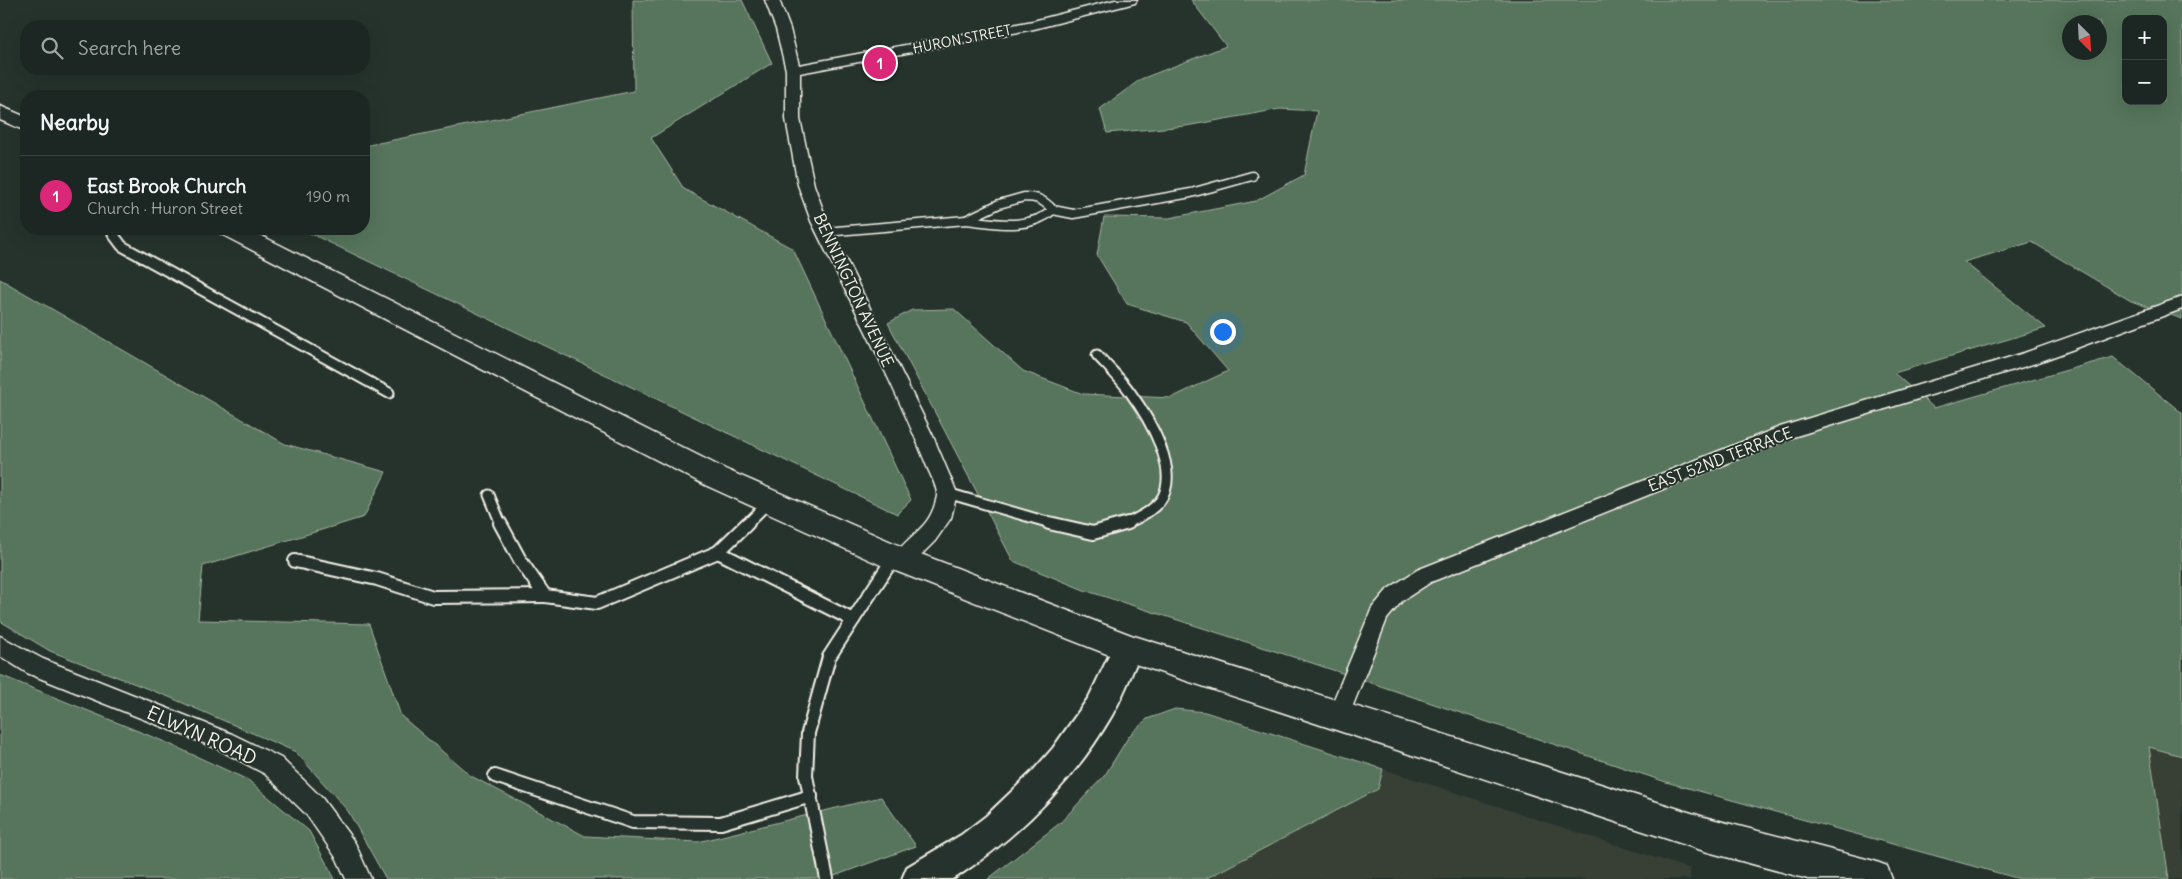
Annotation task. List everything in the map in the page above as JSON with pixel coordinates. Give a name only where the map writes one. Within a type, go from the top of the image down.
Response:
[{"type":"highway","points":[[0,112],[20,122]]},
{"type":"highway","points":[[240,235],[715,477],[898,558],[1128,648],[1704,834],[1874,879]]},
{"type":"main road","points":[[919,879],[947,865],[1007,820],[1064,760],[1100,706],[1128,648]]},
{"type":"street","name":"BENNINGTON AVENUE","points":[[772,0],[783,29],[793,70],[793,119],[806,185],[825,232],[923,434],[947,493]]},
{"type":"street","name":"HURON STREET","points":[[793,70],[1034,25],[1130,0]]},
{"type":"street","name":"EAST 52ND TERRACE","points":[[1338,716],[1379,614],[1395,595],[1424,576],[1786,432],[2030,358],[2182,303]]},
{"type":"street","points":[[898,558],[928,535],[941,518],[947,493]]},
{"type":"street","name":"ELWYN ROAD","points":[[0,645],[35,666],[224,741],[272,766],[314,806],[346,850],[359,879]]},
{"type":"lane","points":[[966,220],[1014,197],[1034,197],[1049,203],[1053,210],[1073,214],[1191,193],[1252,176]]},
{"type":"lane","points":[[825,232],[966,220],[1001,224],[1028,222],[1046,216],[1053,210]]},
{"type":"lane","points":[[114,235],[122,246],[389,393]]},
{"type":"lane","points":[[947,493],[1025,517],[1093,533],[1115,528],[1141,517],[1160,501],[1167,484],[1165,460],[1155,433],[1130,392],[1097,356]]},
{"type":"lane","points":[[489,495],[500,526],[528,575],[545,596]]},
{"type":"lane","points":[[295,561],[378,579],[433,597],[545,596],[597,603],[718,552],[770,502]]},
{"type":"lane","points":[[718,552],[853,620]]},
{"type":"lane","points":[[827,879],[806,776],[808,732],[829,656],[898,558]]},
{"type":"lane","points":[[495,776],[633,822],[721,823],[811,796]]},
{"type":"shaded area","points":[[2149,746],[2182,756],[2182,879],[2169,879]]},
{"type":"shaded area","points":[[1383,769],[1690,869],[1690,879],[1205,879],[1378,789]]},
{"type":"green space","points":[[633,0],[742,0],[772,63],[651,138],[684,189],[793,249],[911,500],[897,514],[314,235],[370,235],[370,145],[634,91]]},
{"type":"green space","points":[[1191,0],[2182,0],[2182,319],[2131,301],[2032,242],[1964,262],[2046,328],[1894,373],[1934,408],[2113,357],[2182,413],[2182,756],[2149,747],[2169,879],[2020,879],[1666,782],[1312,663],[1084,590],[1013,561],[888,323],[912,310],[954,309],[1023,371],[1083,394],[1171,398],[1228,371],[1186,322],[1127,304],[1097,255],[1104,217],[1169,218],[1256,201],[1304,175],[1317,111],[1280,109],[1186,126],[1107,133],[1100,109],[1141,79],[1226,46]]},
{"type":"green space","points":[[0,279],[285,444],[386,472],[364,517],[203,566],[198,620],[369,624],[401,716],[471,776],[585,836],[698,842],[881,797],[916,846],[826,879],[386,879],[348,811],[296,752],[169,697],[50,651],[0,621]]},
{"type":"green space","points":[[0,675],[165,742],[248,780],[309,831],[335,879],[0,879]]},
{"type":"green space","points":[[1175,709],[1205,712],[1383,769],[1378,789],[1205,879],[988,879],[1060,823],[1105,775],[1129,736],[1147,719]]},
{"type":"place","name":"East Brook Church","points":[[880,63]]}]
